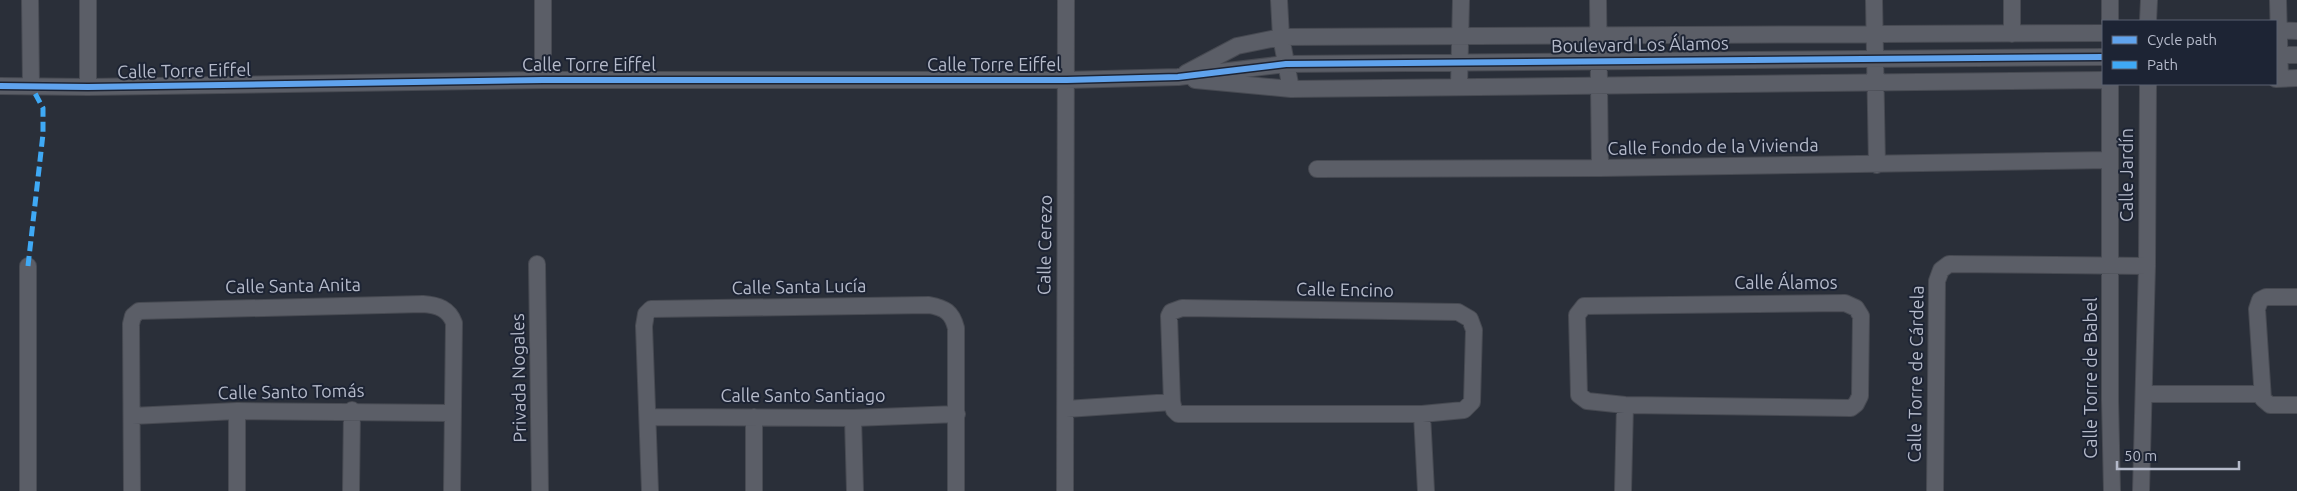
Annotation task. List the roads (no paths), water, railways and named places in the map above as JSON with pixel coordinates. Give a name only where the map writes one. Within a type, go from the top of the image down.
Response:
[{"type":"street","points":[[30,0],[31,86]]},
{"type":"street","points":[[88,0],[88,87]]},
{"type":"street","points":[[543,80],[544,0]]},
{"type":"street","name":"Calle Cerezo","points":[[1065,491],[1066,0]]},
{"type":"street","points":[[1279,0],[1281,37],[1291,89]]},
{"type":"street","points":[[1459,87],[1461,0]]},
{"type":"street","points":[[1598,0],[1600,168]]},
{"type":"street","points":[[1874,0],[1877,165]]},
{"type":"street","points":[[2012,0],[2012,34]]},
{"type":"street","points":[[2110,0],[2110,20]]},
{"type":"street","points":[[2148,20],[2149,0]]},
{"type":"street","points":[[2278,0],[2278,79],[2297,78]]},
{"type":"street","points":[[2277,30],[2297,31]]},
{"type":"street","name":"Boulevard Los Álamos","points":[[1178,77],[1237,46],[1281,37],[2102,33]]},
{"type":"street","points":[[2277,55],[2297,55]]},
{"type":"street","name":"Boulevard Los Álamos","points":[[1178,77],[1286,64],[2102,57]]},
{"type":"street","points":[[1178,77],[1291,89],[2102,80]]},
{"type":"street","name":"Calle Torre Eiffel","points":[[0,86],[88,87],[543,80],[1067,80],[1178,77]]},
{"type":"street","name":"Calle Jardín","points":[[2110,85],[2111,265]]},
{"type":"street","name":"Calle Jardín","points":[[2147,266],[2148,85]]},
{"type":"street","name":"Calle Fondo de la Vivienda","points":[[1317,169],[1877,165],[2109,160]]},
{"type":"street","name":"Privada Nogales","points":[[537,264],[540,491]]},
{"type":"street","name":"Calle Torre de Cárdela","points":[[1935,491],[1936,282],[1941,270],[1950,264],[2111,265]]},
{"type":"street","points":[[2111,265],[2147,266],[2141,491]]},
{"type":"street","name":"Calle Torre de Babel","points":[[2111,265],[2110,400],[2112,491]]},
{"type":"street","points":[[28,266],[28,491]]},
{"type":"street","points":[[2297,297],[2266,297],[2258,304],[2261,394],[2264,401],[2270,405],[2297,405]]},
{"type":"street","name":"Calle Álamos","points":[[1840,302],[1851,305],[1861,316],[1860,396],[1856,404],[1851,408],[1625,405],[1587,401],[1579,395],[1577,315],[1584,306],[1840,302]]},
{"type":"street","name":"Calle Santa Anita","points":[[132,491],[131,324],[133,316],[142,309],[424,304],[442,307],[450,313],[454,323],[452,491]]},
{"type":"street","name":"Calle Santa Lucía","points":[[650,491],[649,417],[644,326],[646,314],[651,309],[910,306],[941,307],[951,314],[954,319],[957,414],[956,491]]},
{"type":"street","name":"Calle Encino","points":[[1176,310],[1458,312],[1470,319],[1474,330],[1472,402],[1464,410],[1422,414],[1180,414],[1174,410],[1172,402],[1169,316],[1176,310]]},
{"type":"street","points":[[2144,394],[2261,394]]},
{"type":"street","points":[[1066,410],[1172,402]]},
{"type":"street","points":[[1623,491],[1625,405]]},
{"type":"street","points":[[350,491],[352,410]]},
{"type":"street","name":"Calle Santo Tomás","points":[[132,416],[236,411],[352,410],[452,413]]},
{"type":"street","points":[[236,411],[236,491]]},
{"type":"street","name":"Calle Santo Santiago","points":[[649,417],[754,416],[853,418],[957,414]]},
{"type":"street","points":[[1422,414],[1426,491]]},
{"type":"street","points":[[754,416],[754,491]]},
{"type":"street","points":[[853,418],[855,491]]}]
